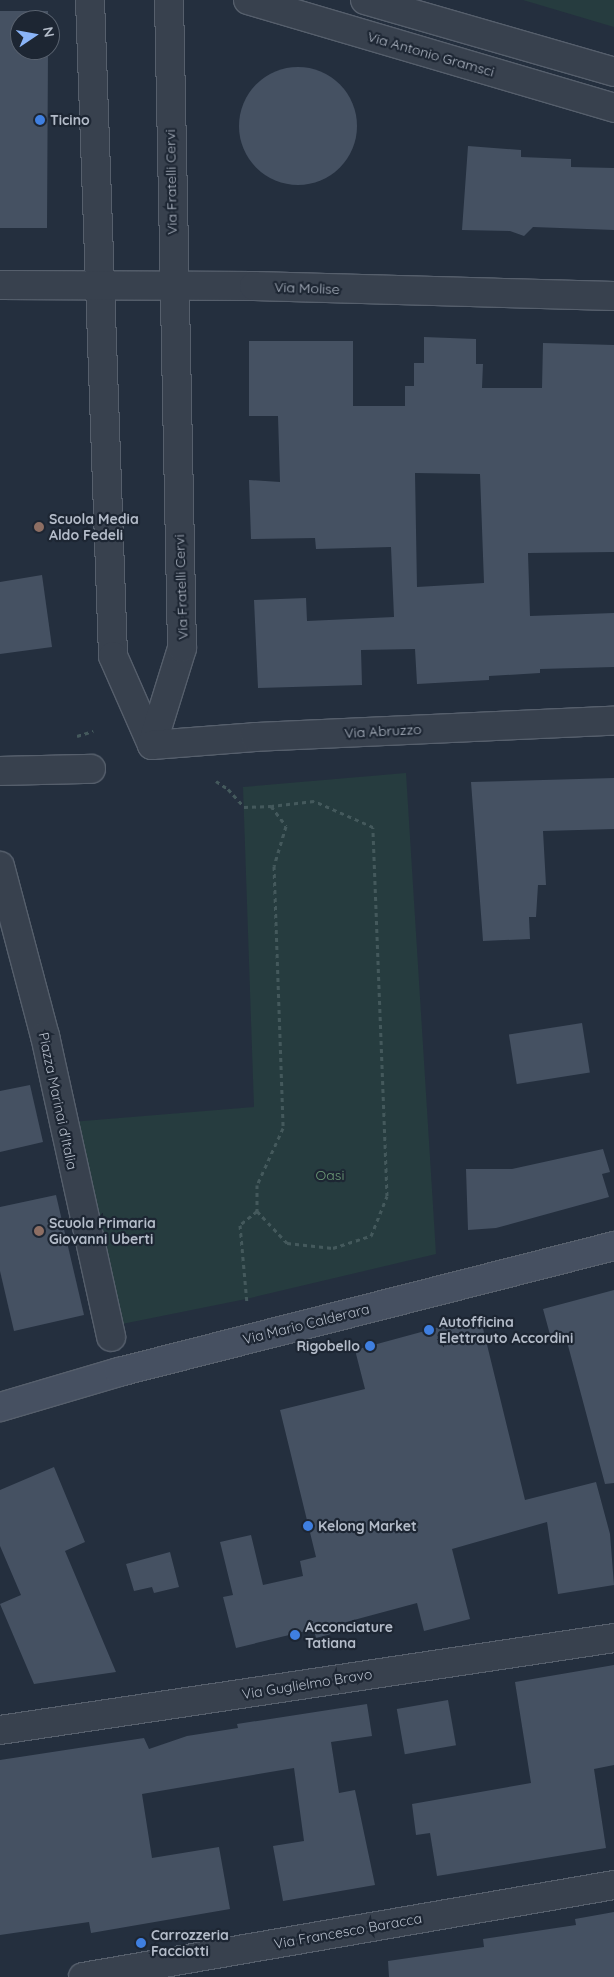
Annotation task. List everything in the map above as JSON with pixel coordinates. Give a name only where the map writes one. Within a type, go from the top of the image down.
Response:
[{"type":"street","points":[[90,0],[98,285],[113,656],[152,745]]},
{"type":"street","name":"Via Fratelli Cervi","points":[[152,745],[182,648],[168,0]]},
{"type":"street","name":"Via Antonio Gramsci","points":[[248,0],[614,108]]},
{"type":"street","points":[[365,0],[614,72]]},
{"type":"street","name":"Via Molise","points":[[0,285],[173,285],[614,296]]},
{"type":"street","name":"Via Abruzzo","points":[[152,745],[255,737],[614,721]]},
{"type":"street","points":[[0,771],[92,769]]},
{"type":"street","name":"Piazza Marinai d'Italia","points":[[0,866],[45,1036],[111,1337]]},
{"type":"street","name":"Via Mario Calderara","points":[[0,1407],[128,1369],[614,1246]]},
{"type":"street","name":"Via Guglielmo Bravo","points":[[0,1730],[614,1638]]},
{"type":"street","name":"Via Francesco Baracca","points":[[83,1977],[614,1885]]},
{"type":"path","points":[[216,781],[228,788],[244,807],[314,801],[373,828],[388,1196],[372,1236],[334,1248],[287,1243],[258,1211],[256,1185],[283,1128],[274,866],[286,826],[272,806]]},
{"type":"path","points":[[247,1304],[240,1224],[258,1211]]},
{"type":"green space","points":[[523,0],[614,0],[614,27]]},
{"type":"green space","name":"Oasi","points":[[406,773],[436,1254],[246,1299],[117,1325],[71,1122],[254,1107],[243,787]]},
{"type":"building","points":[[0,11],[10,11],[10,60],[48,60],[47,228],[0,228]]},
{"type":"building","points":[[298,67],[321,72],[340,84],[352,103],[357,126],[352,149],[340,168],[321,180],[298,185],[275,180],[256,168],[244,149],[239,126],[244,103],[256,84],[275,72]]},
{"type":"building","points":[[468,146],[521,150],[521,157],[571,159],[571,167],[614,168],[614,230],[533,227],[524,236],[510,231],[462,230]]},
{"type":"building","points":[[424,337],[476,339],[476,364],[483,364],[482,388],[542,388],[543,343],[614,345],[614,552],[528,553],[530,616],[614,613],[614,667],[540,669],[540,673],[489,676],[489,680],[417,684],[415,649],[361,650],[362,685],[258,688],[254,600],[306,598],[307,621],[394,617],[391,547],[316,549],[315,538],[251,539],[249,480],[280,482],[278,416],[249,416],[249,341],[353,341],[353,406],[405,406],[405,386],[414,386],[414,363],[424,363]],"holes":[[[415,473],[480,474],[484,583],[417,587]]]},
{"type":"building","points":[[42,575],[52,647],[0,654],[0,582]]},
{"type":"building","points":[[614,778],[614,829],[543,831],[546,885],[538,885],[536,917],[529,917],[530,939],[483,941],[471,782]]},
{"type":"building","points":[[582,1023],[590,1072],[517,1084],[509,1035]]},
{"type":"building","points":[[30,1085],[43,1142],[0,1152],[0,1091]]},
{"type":"building","points":[[603,1149],[610,1172],[602,1174],[609,1197],[496,1228],[468,1230],[466,1169],[512,1169]]},
{"type":"building","points":[[56,1195],[84,1315],[14,1331],[0,1271],[0,1207]]},
{"type":"building","points":[[614,1290],[614,1483],[605,1484],[566,1338],[552,1342],[543,1309]]},
{"type":"building","points":[[480,1316],[525,1500],[596,1482],[610,1534],[614,1585],[558,1594],[547,1522],[452,1549],[470,1619],[424,1631],[417,1603],[339,1624],[342,1631],[316,1638],[314,1629],[236,1648],[223,1597],[233,1595],[220,1542],[251,1535],[263,1585],[303,1576],[300,1561],[316,1557],[280,1410],[365,1389],[355,1350]]},
{"type":"building","points":[[54,1467],[85,1542],[65,1551],[116,1672],[34,1684],[0,1604],[21,1595],[0,1546],[0,1490]]},
{"type":"building","points":[[170,1552],[179,1587],[154,1593],[152,1587],[134,1591],[126,1564]]},
{"type":"building","points":[[614,1665],[614,1765],[594,1769],[606,1848],[437,1876],[430,1833],[416,1835],[412,1804],[531,1783],[515,1682]]},
{"type":"building","points":[[448,1700],[456,1745],[405,1754],[397,1709]]},
{"type":"building","points":[[367,1704],[372,1736],[331,1742],[339,1793],[355,1790],[375,1885],[283,1901],[273,1846],[304,1841],[294,1768],[142,1794],[152,1858],[219,1847],[230,1909],[91,1933],[89,1922],[0,1935],[0,1760],[144,1738],[149,1749],[187,1736],[238,1728],[237,1724]]},
{"type":"building","points":[[614,1912],[614,1977],[389,1977],[388,1961],[484,1947],[483,1939],[576,1925],[575,1919]]},
{"type":"place","name":"Ticino","points":[[40,120]]},
{"type":"place","name":"Scuola Media Aldo Fedeli","points":[[39,527]]},
{"type":"place","name":"Scuola Primaria Giovanni Uberti","points":[[39,1231]]},
{"type":"place","name":"Autofficina Elettrauto Accordini","points":[[429,1330]]},
{"type":"place","name":"Rigobello","points":[[370,1346]]},
{"type":"place","name":"Kelong Market","points":[[308,1526]]},
{"type":"place","name":"Acconciature Tatiana","points":[[295,1635]]},
{"type":"place","name":"Carrozzeria Facciotti","points":[[141,1943]]}]
